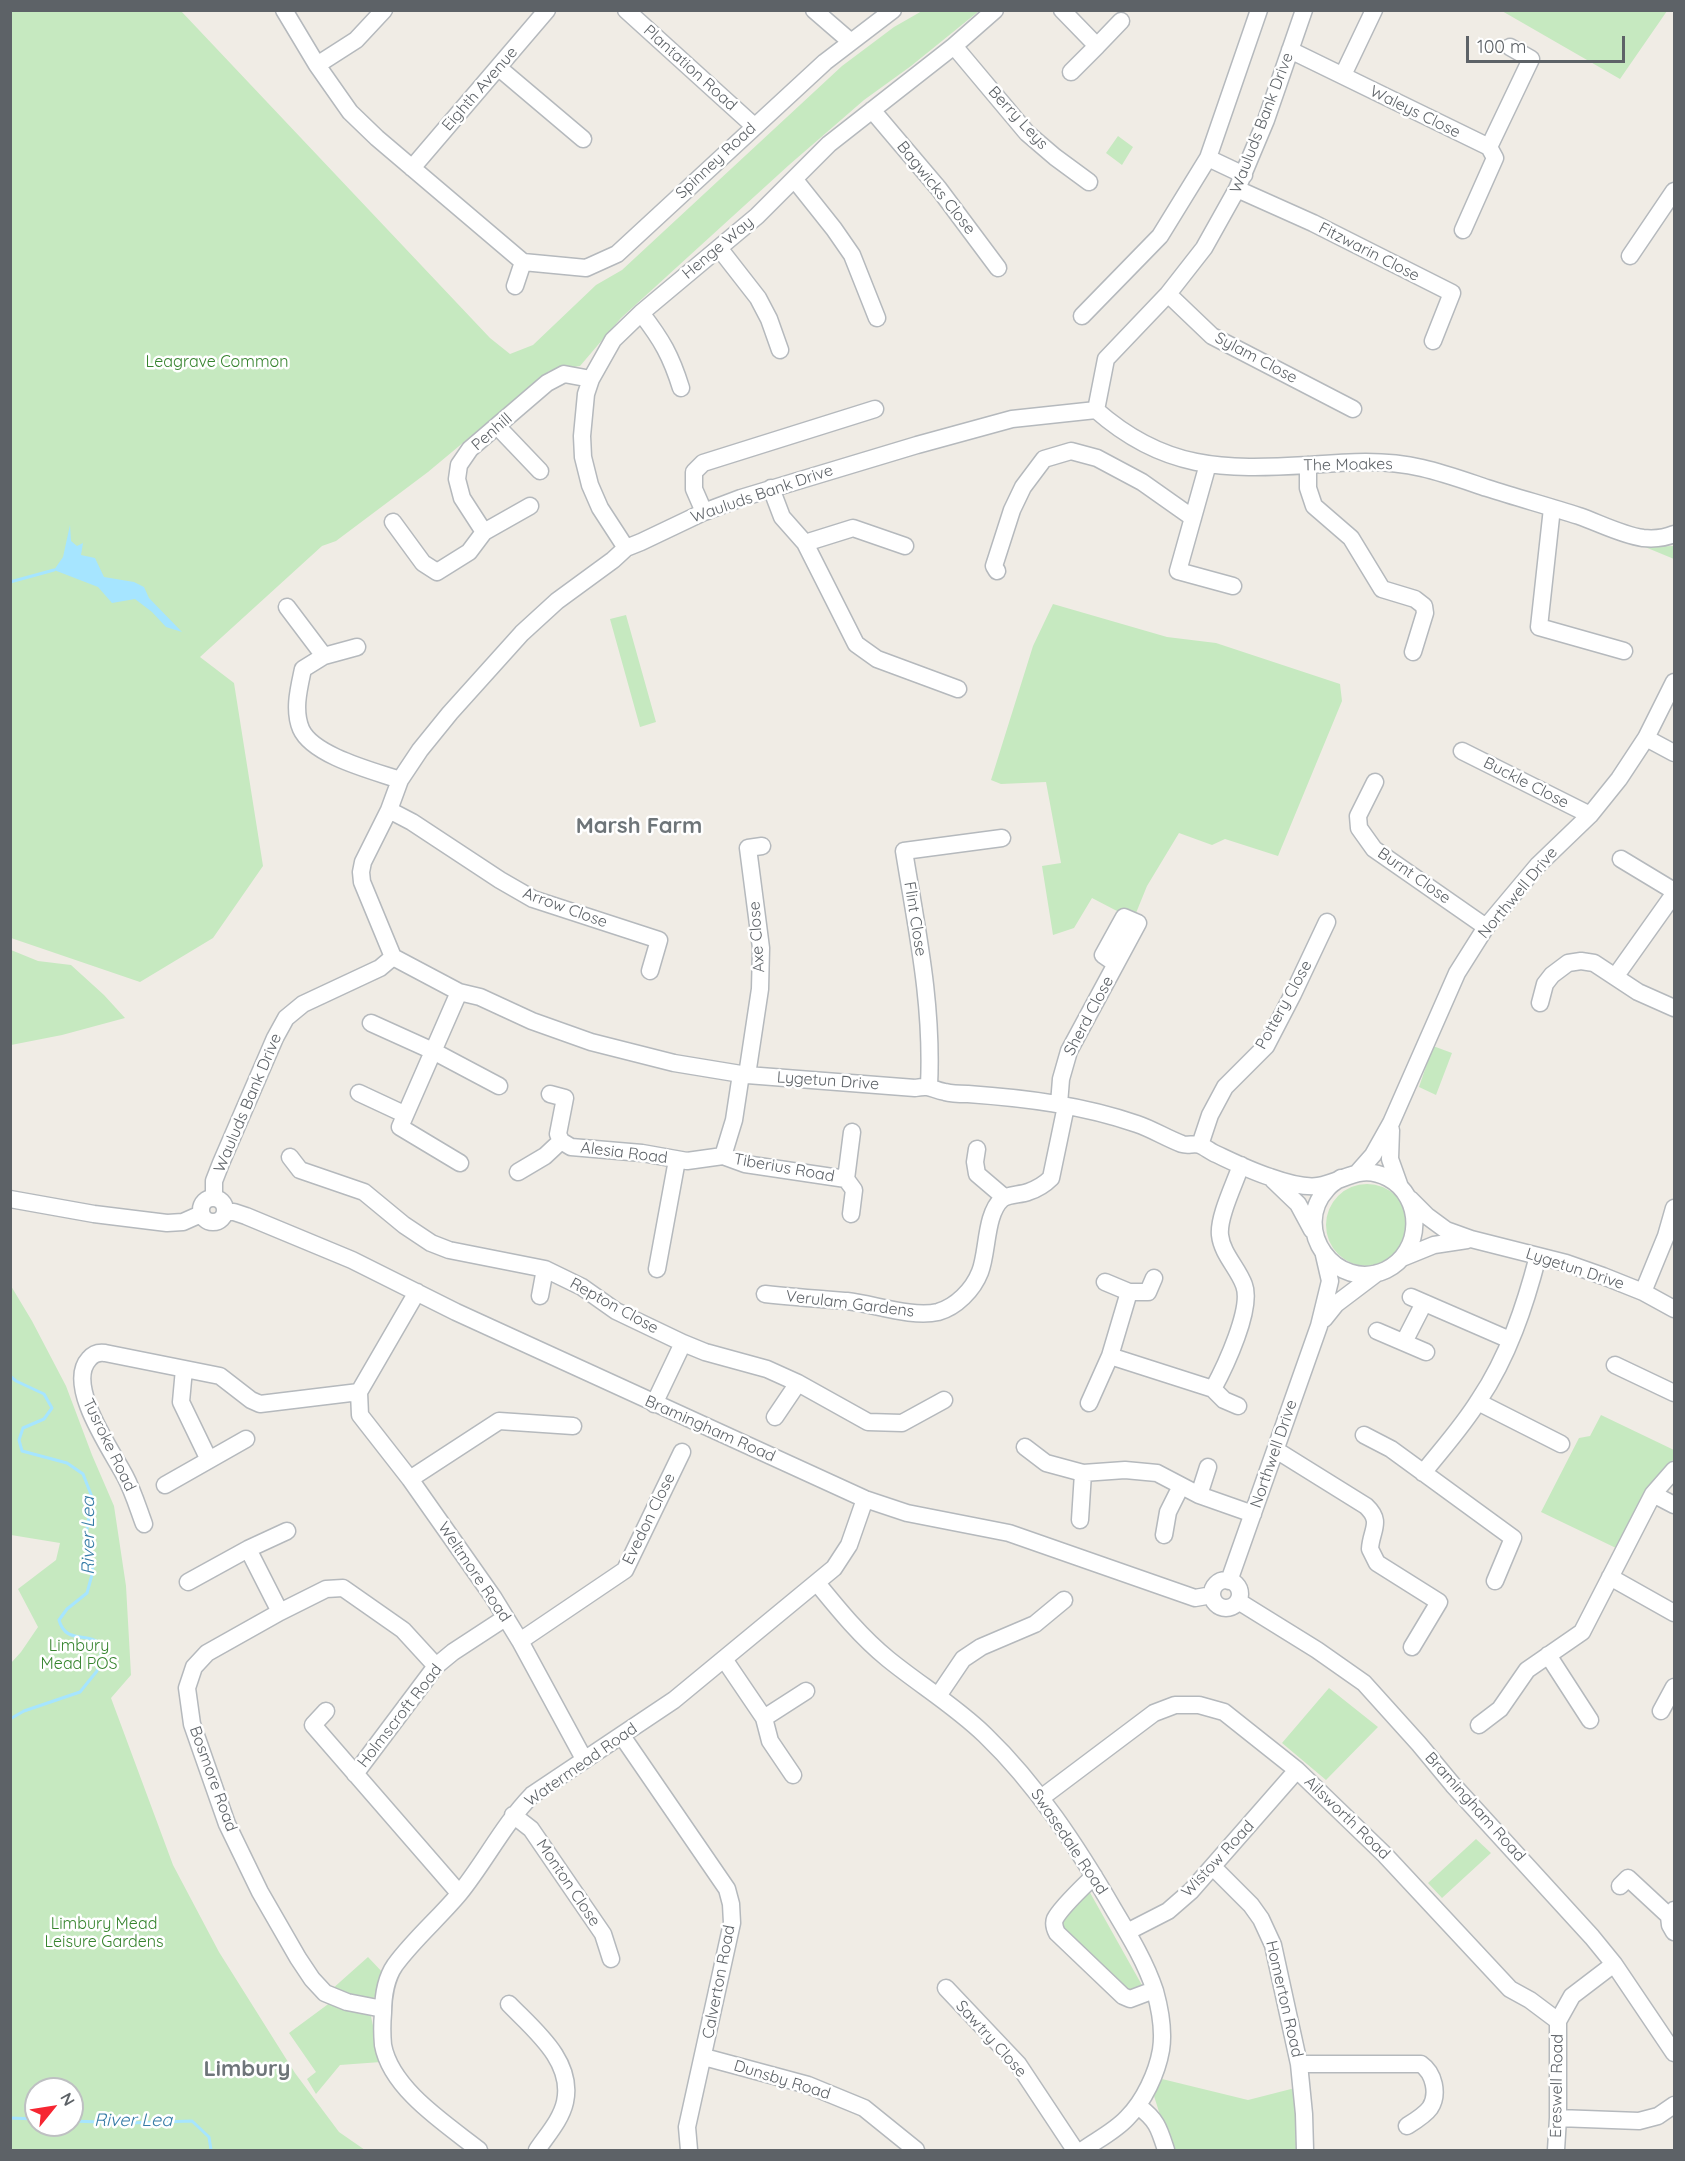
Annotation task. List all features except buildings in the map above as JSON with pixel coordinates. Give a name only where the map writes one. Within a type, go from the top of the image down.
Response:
[{"type":"street","points":[[284,10],[317,65],[350,112],[377,138],[523,262],[515,286]]},
{"type":"street","points":[[317,65],[356,40],[384,10]]},
{"type":"street","name":"Eighth Avenue","points":[[412,168],[547,10]]},
{"type":"street","name":"Plantation Road","points":[[626,10],[754,126]]},
{"type":"street","points":[[814,10],[851,42]]},
{"type":"street","name":"Spinney Road","points":[[523,262],[586,268],[617,254],[825,62],[893,10]]},
{"type":"street","name":"Henge Way","points":[[626,548],[600,508],[590,485],[583,457],[581,429],[586,394],[591,379],[613,340],[795,180],[829,144],[954,46],[995,10]]},
{"type":"street","points":[[1062,10],[1097,46]]},
{"type":"street","points":[[1082,316],[1160,236],[1208,158],[1259,10]]},
{"type":"street","name":"Wauluds Bank Drive","points":[[214,1198],[214,1181],[221,1163],[275,1038],[286,1018],[303,1004],[380,968],[393,957],[362,882],[361,872],[369,849],[400,780],[420,750],[522,633],[557,600],[626,548],[704,512],[771,488],[1012,419],[1096,410],[1106,359],[1168,294],[1204,248],[1241,182],[1266,120],[1304,10]]},
{"type":"street","points":[[1343,75],[1374,10]]},
{"type":"street","points":[[1071,72],[1121,21]]},
{"type":"street","name":"Berry Leys","points":[[954,46],[1027,132],[1055,157],[1089,182]]},
{"type":"street","points":[[1463,231],[1495,158],[1488,147],[1531,59],[1510,47]]},
{"type":"street","name":"Waleys Close","points":[[1290,50],[1488,147]]},
{"type":"street","points":[[499,68],[583,140]]},
{"type":"street","name":"Bagwicks Close","points":[[872,110],[939,189],[998,268]]},
{"type":"street","points":[[1208,158],[1241,182]]},
{"type":"street","points":[[795,180],[852,255],[877,318]]},
{"type":"street","name":"Fitzwarin Close","points":[[1241,182],[1313,223],[1452,293],[1433,341]]},
{"type":"street","points":[[1629,256],[1668,215],[1674,191]]},
{"type":"street","points":[[719,248],[758,298],[769,319],[780,350]]},
{"type":"street","name":"Sylam Close","points":[[1168,294],[1212,336],[1353,409]]},
{"type":"street","points":[[641,313],[665,346],[673,361],[681,388]]},
{"type":"street","name":"Penhill","points":[[484,532],[462,498],[457,479],[459,465],[470,449],[547,382],[564,374],[591,379]]},
{"type":"street","points":[[704,512],[694,489],[694,472],[704,463],[874,409]]},
{"type":"street","name":"The Moakes","points":[[1096,410],[1125,434],[1148,447],[1167,455],[1208,464],[1260,467],[1385,462],[1423,468],[1635,536],[1654,538],[1674,534]]},
{"type":"street","points":[[497,426],[540,471]]},
{"type":"street","points":[[997,571],[994,566],[1008,520],[1023,488],[1044,459],[1071,451],[1097,458],[1142,482],[1193,518]]},
{"type":"street","points":[[1208,464],[1178,571],[1233,586]]},
{"type":"street","points":[[1308,465],[1308,488],[1314,506],[1351,538],[1358,566],[1386,591],[1415,599],[1424,606],[1425,613],[1413,652]]},
{"type":"street","points":[[771,488],[782,517],[805,543],[856,644],[878,659],[958,689]]},
{"type":"street","points":[[393,522],[423,564],[437,572],[469,552],[484,532],[530,506]]},
{"type":"street","points":[[1552,508],[1539,627],[1624,651]]},
{"type":"street","points":[[805,543],[853,528],[905,546]]},
{"type":"street","points":[[287,607],[324,656]]},
{"type":"street","points":[[357,647],[324,656],[303,669],[298,690],[297,710],[301,730],[315,746],[400,780]]},
{"type":"street","name":"Northwell Drive","points":[[1358,1172],[1373,1155],[1391,1123],[1457,973],[1486,927],[1538,865],[1590,815],[1619,779],[1646,738],[1674,682]]},
{"type":"street","points":[[1646,738],[1674,753]]},
{"type":"street","name":"Buckle Close","points":[[1462,751],[1590,815]]},
{"type":"street","name":"Burnt Close","points":[[1375,782],[1358,816],[1359,828],[1374,849],[1486,927]]},
{"type":"street","name":"Arrow Close","points":[[388,810],[412,822],[500,880],[532,898],[659,940],[650,971]]},
{"type":"street","name":"Flint Close","points":[[929,1086],[931,1046],[928,993],[904,851],[1002,838]]},
{"type":"street","name":"Axe Close","points":[[744,1075],[760,988],[761,948],[748,848],[762,846]]},
{"type":"street","points":[[1616,977],[1674,892],[1621,859]]},
{"type":"street","name":"Pottery Close","points":[[1200,1145],[1210,1115],[1225,1088],[1266,1046],[1327,922]]},
{"type":"street","name":"Lygetun Drive","points":[[393,957],[459,992],[473,995],[532,1021],[591,1042],[674,1063],[744,1075],[915,1088],[929,1086],[947,1093],[1013,1098],[1062,1105],[1143,1126],[1185,1145],[1200,1145],[1241,1166],[1304,1186],[1319,1186],[1358,1172]]},
{"type":"street","points":[[1540,1003],[1545,984],[1551,975],[1568,963],[1581,961],[1594,963],[1638,992],[1674,1008]]},
{"type":"street","name":"Sherd Close","points":[[1062,1105],[1064,1065],[1069,1051],[1116,964]]},
{"type":"street","points":[[459,992],[399,1126],[460,1163]]},
{"type":"street","points":[[370,1023],[434,1051],[499,1086]]},
{"type":"street","points":[[723,1156],[744,1075]]},
{"type":"street","points":[[359,1093],[404,1114]]},
{"type":"street","name":"Alesia Road","points":[[550,1094],[565,1098],[558,1134],[561,1141],[571,1147],[642,1153],[677,1160],[723,1156]]},
{"type":"street","points":[[977,1149],[975,1162],[977,1174],[1004,1197],[1029,1192],[1042,1186],[1052,1179],[1062,1105]]},
{"type":"street","name":"Northwell Drive","points":[[1391,1123],[1390,1159],[1404,1192]]},
{"type":"street","name":"Tiberius Road","points":[[850,1214],[854,1190],[846,1179],[852,1132]]},
{"type":"street","points":[[519,1172],[545,1156],[561,1141]]},
{"type":"street","name":"Tiberius Road","points":[[723,1156],[745,1164],[846,1179]]},
{"type":"street","name":"Repton Close","points":[[290,1157],[300,1170],[364,1192],[404,1225],[431,1243],[449,1250],[544,1269],[582,1287],[616,1311],[705,1352],[767,1369],[798,1383],[868,1422],[902,1423],[944,1400]]},
{"type":"street","name":"Alesia Road","points":[[657,1269],[677,1160]]},
{"type":"street","points":[[1213,1389],[1226,1364],[1246,1306],[1245,1287],[1223,1247],[1220,1235],[1220,1225],[1241,1166]]},
{"type":"street","points":[[1319,1326],[1335,1304],[1377,1273],[1395,1264],[1411,1244],[1415,1228],[1414,1212],[1404,1192],[1388,1178],[1374,1173],[1358,1172]]},
{"type":"street","name":"Lygetun Drive","points":[[1270,1177],[1299,1204],[1323,1254],[1334,1265],[1347,1272],[1377,1273]]},
{"type":"street","name":"Lygetun Drive","points":[[1315,1236],[1313,1219],[1318,1202],[1327,1188],[1341,1178]]},
{"type":"street","name":"Lygetun Drive","points":[[1404,1192],[1446,1230],[1603,1276],[1643,1292],[1674,1309]]},
{"type":"street","name":"Verulam Gardens","points":[[765,1294],[847,1301],[922,1314],[939,1311],[965,1295],[975,1283],[981,1271],[994,1208],[1004,1197]]},
{"type":"street","points":[[10,1198],[62,1209],[167,1223],[183,1222],[201,1214]]},
{"type":"street","points":[[214,1198],[224,1204],[225,1212],[221,1220],[214,1223],[206,1221],[201,1214],[203,1203],[214,1198]]},
{"type":"street","points":[[1643,1292],[1670,1237],[1674,1208]]},
{"type":"street","name":"Bramingham Road","points":[[225,1212],[234,1212],[352,1260],[654,1404],[865,1499],[907,1513],[1009,1533],[1196,1598],[1212,1595]]},
{"type":"street","points":[[1402,1258],[1434,1245],[1471,1239]]},
{"type":"street","points":[[1319,1326],[1330,1281],[1323,1254]]},
{"type":"street","points":[[1423,1473],[1478,1402],[1490,1382],[1521,1314],[1538,1256]]},
{"type":"street","points":[[540,1296],[544,1269]]},
{"type":"street","points":[[1106,1282],[1130,1292],[1148,1292],[1154,1278]]},
{"type":"street","points":[[209,1460],[181,1402],[184,1369],[225,1378],[251,1400],[260,1404],[359,1392],[417,1292]]},
{"type":"street","points":[[1089,1403],[1110,1356],[1130,1292]]},
{"type":"street","points":[[1404,1341],[1417,1300],[1510,1340]]},
{"type":"street","name":"Northwell Drive","points":[[1229,1581],[1319,1326]]},
{"type":"street","points":[[1377,1331],[1425,1352]]},
{"type":"street","points":[[654,1404],[684,1343]]},
{"type":"street","name":"Tusroke Road","points":[[144,1524],[127,1479],[83,1393],[83,1370],[86,1362],[99,1352],[184,1369]]},
{"type":"street","points":[[1110,1356],[1213,1389],[1224,1400],[1238,1406]]},
{"type":"street","points":[[1615,1365],[1674,1393]]},
{"type":"street","points":[[775,1417],[798,1383]]},
{"type":"street","name":"Weltmore Road","points":[[359,1392],[360,1415],[410,1479],[493,1597],[520,1641],[584,1759]]},
{"type":"street","points":[[1478,1402],[1561,1444]]},
{"type":"street","points":[[410,1479],[499,1421],[573,1425]]},
{"type":"street","points":[[1364,1435],[1391,1449],[1513,1538],[1495,1581]]},
{"type":"street","points":[[165,1485],[246,1439]]},
{"type":"street","points":[[1025,1447],[1046,1462],[1083,1473],[1125,1470],[1156,1473],[1199,1495],[1253,1514]]},
{"type":"street","points":[[1276,1450],[1366,1506],[1375,1519],[1376,1527],[1370,1550],[1377,1563],[1438,1602],[1412,1647]]},
{"type":"street","name":"Evedon Close","points":[[520,1641],[625,1570],[682,1452]]},
{"type":"street","points":[[1199,1495],[1208,1467]]},
{"type":"street","points":[[1479,1725],[1500,1709],[1527,1670],[1582,1632],[1653,1494],[1674,1470]]},
{"type":"street","points":[[1080,1520],[1083,1473]]},
{"type":"street","points":[[1164,1535],[1168,1512],[1181,1486]]},
{"type":"street","points":[[1653,1494],[1674,1505]]},
{"type":"street","name":"Watermead Road","points":[[479,2151],[406,2089],[396,2076],[384,2047],[383,2009],[386,1990],[394,1967],[459,1893],[513,1815],[531,1795],[674,1700],[834,1568],[849,1545],[865,1499]]},
{"type":"street","points":[[188,1582],[248,1549],[287,1531]]},
{"type":"street","points":[[248,1549],[280,1612]]},
{"type":"street","points":[[1610,1577],[1674,1612]]},
{"type":"street","points":[[1229,1581],[1238,1589],[1238,1601],[1231,1606],[1223,1607],[1215,1603],[1212,1595],[1217,1583],[1229,1581]]},
{"type":"street","name":"Swasedale Road","points":[[817,1583],[880,1652],[986,1736],[1041,1798],[1094,1876],[1127,1932],[1154,1990],[1161,2018],[1161,2049],[1152,2079],[1138,2106],[1126,2120],[1083,2151]]},
{"type":"street","name":"Bosmore Road","points":[[383,2009],[347,2002],[326,1993],[312,1979],[298,1959],[260,1892],[227,1824],[192,1724],[187,1688],[194,1667],[207,1653],[326,1589],[343,1588],[403,1630],[436,1666]]},
{"type":"street","points":[[938,1696],[963,1659],[981,1647],[1035,1624],[1064,1600]]},
{"type":"street","name":"Bramingham Road","points":[[1238,1601],[1317,1650],[1364,1683],[1453,1785],[1592,1936],[1614,1964],[1674,2053]]},
{"type":"street","name":"Holmscroft Road","points":[[356,1774],[436,1666],[505,1618]]},
{"type":"street","points":[[1548,1655],[1590,1720]]},
{"type":"street","points":[[724,1659],[764,1718],[770,1741],[793,1775]]},
{"type":"street","points":[[1661,1711],[1674,1688]]},
{"type":"street","points":[[764,1718],[806,1691]]},
{"type":"street","name":"Ailsworth Road","points":[[1041,1798],[1154,1713],[1175,1705],[1199,1705],[1224,1712],[1296,1770],[1385,1855],[1510,1989],[1530,2000],[1558,2021]]},
{"type":"street","name":"Holmscroft Road","points":[[326,1711],[313,1725],[459,1893]]},
{"type":"street","name":"Calverton Road","points":[[622,1736],[727,1889],[731,1904],[732,1923],[687,2127],[689,2151]]},
{"type":"street","name":"Wistow Road","points":[[1127,1932],[1168,1911],[1191,1891],[1214,1868],[1296,1770]]},
{"type":"street","name":"Monton Close","points":[[513,1815],[531,1829],[564,1876],[603,1934],[611,1959]]},
{"type":"street","name":"Homerton Road","points":[[1214,1868],[1251,1905],[1269,1935],[1299,2064],[1305,2151]]},
{"type":"street","points":[[1094,1876],[1055,1920],[1054,1926],[1057,1934],[1124,1996],[1130,1999],[1154,1990]]},
{"type":"street","points":[[1629,1877],[1672,1913],[1670,1925],[1674,1932]]},
{"type":"street","points":[[1558,2021],[1572,1996],[1614,1964]]},
{"type":"street","name":"Sawtry Close","points":[[946,1988],[1018,2064],[1075,2151]]},
{"type":"street","points":[[509,2004],[547,2043],[558,2059],[565,2080],[565,2101],[558,2119],[537,2151]]},
{"type":"street","name":"Ereswell Road","points":[[1556,2151],[1558,2021]]},
{"type":"street","name":"Dunsby Road","points":[[704,2057],[808,2085],[864,2108],[916,2151]]},
{"type":"street","points":[[1299,2064],[1421,2064],[1432,2075],[1434,2097],[1431,2107],[1407,2126]]},
{"type":"street","points":[[1558,2118],[1639,2121],[1658,2116],[1674,2105]]},
{"type":"street","points":[[1138,2106],[1152,2116],[1158,2125],[1166,2151]]},
{"type":"green space","name":"Leagrave Common","points":[[11,11],[181,11],[490,338],[510,354],[533,345],[596,285],[622,270],[842,66],[894,27],[922,11],[979,11],[911,66],[864,100],[789,165],[621,318],[580,366],[549,371],[428,472],[336,541],[322,546],[200,657],[234,683],[263,866],[213,938],[140,982],[11,938]]},
{"type":"green space","points":[[1502,11],[1667,11],[1620,79]]},
{"type":"green space","points":[[1118,136],[1133,147],[1122,165],[1106,153]]},
{"type":"green space","points":[[1674,546],[1674,559],[1645,547]]},
{"type":"green space","points":[[1053,604],[1167,637],[1216,643],[1340,684],[1342,701],[1278,856],[1225,839],[1212,845],[1179,833],[1147,886],[1136,913],[1117,911],[1092,898],[1074,928],[1053,935],[1042,866],[1061,863],[1046,782],[1001,784],[991,780],[1033,646]]},
{"type":"green space","points":[[626,615],[656,722],[640,727],[610,619]]},
{"type":"green space","points":[[11,950],[38,961],[71,965],[125,1018],[62,1035],[11,1045]]},
{"type":"green space","points":[[1433,1046],[1452,1053],[1436,1095],[1419,1087]]},
{"type":"green space","points":[[1367,1184],[1383,1187],[1396,1196],[1405,1209],[1408,1225],[1405,1241],[1396,1254],[1383,1263],[1367,1266],[1351,1263],[1338,1254],[1329,1241],[1326,1225],[1329,1209],[1338,1196],[1351,1187]]},
{"type":"green space","points":[[11,1286],[66,1386],[114,1506],[126,1586],[131,1675],[111,1698],[173,1865],[219,1952],[295,2073],[339,2132],[365,2150],[11,2150],[11,1663],[38,1627],[18,1589],[56,1560],[60,1543],[11,1535]]},
{"type":"green space","points":[[1601,1415],[1674,1450],[1674,1459],[1643,1495],[1616,1548],[1541,1512],[1579,1438],[1590,1436]]},
{"type":"green space","points":[[1329,1688],[1378,1727],[1326,1780],[1282,1743]]},
{"type":"green space","points":[[1476,1839],[1491,1853],[1442,1898],[1428,1883]]},
{"type":"green space","points":[[1088,1889],[1143,1987],[1130,1995],[1058,1928]]},
{"type":"green space","points":[[368,1957],[385,1975],[379,1993],[371,2000],[331,1990]]},
{"type":"green space","points":[[331,2002],[370,2012],[381,2062],[340,2065],[316,2094],[307,2079],[316,2072],[289,2033]]},
{"type":"green space","points":[[1162,2079],[1248,2100],[1295,2088],[1296,2150],[1171,2150],[1154,2096]]},
{"type":"water","points":[[70,525],[71,541],[77,546],[83,543],[81,555],[95,558],[104,577],[134,582],[144,587],[149,598],[182,632],[166,627],[135,599],[112,603],[98,587],[54,570],[63,557]]},
{"type":"waterway","name":"River Lea","points":[[10,582],[54,570]]},
{"type":"waterway","name":"River Lea","points":[[10,1376],[44,1394],[52,1408],[44,1419],[23,1428],[19,1440],[22,1451],[67,1463],[83,1474],[92,1497],[86,1536],[93,1571],[87,1593],[67,1609],[59,1620],[62,1628],[72,1635],[97,1641],[103,1645],[97,1671],[80,1692],[24,1711],[10,1719]]},
{"type":"waterway","name":"River Lea","points":[[10,2118],[24,2119]]},
{"type":"waterway","name":"River Lea","points":[[84,2121],[192,2121],[209,2137],[211,2150]]},
{"type":"district","name":"Marsh Farm","points":[[639,826]]},
{"type":"district","name":"Limbury","points":[[247,2069]]},
{"type":"park label","name":"Limbury Mead POS","points":[[79,1655]]},
{"type":"park label","name":"Limbury Mead Leisure Gardens","points":[[104,1933]]}]
